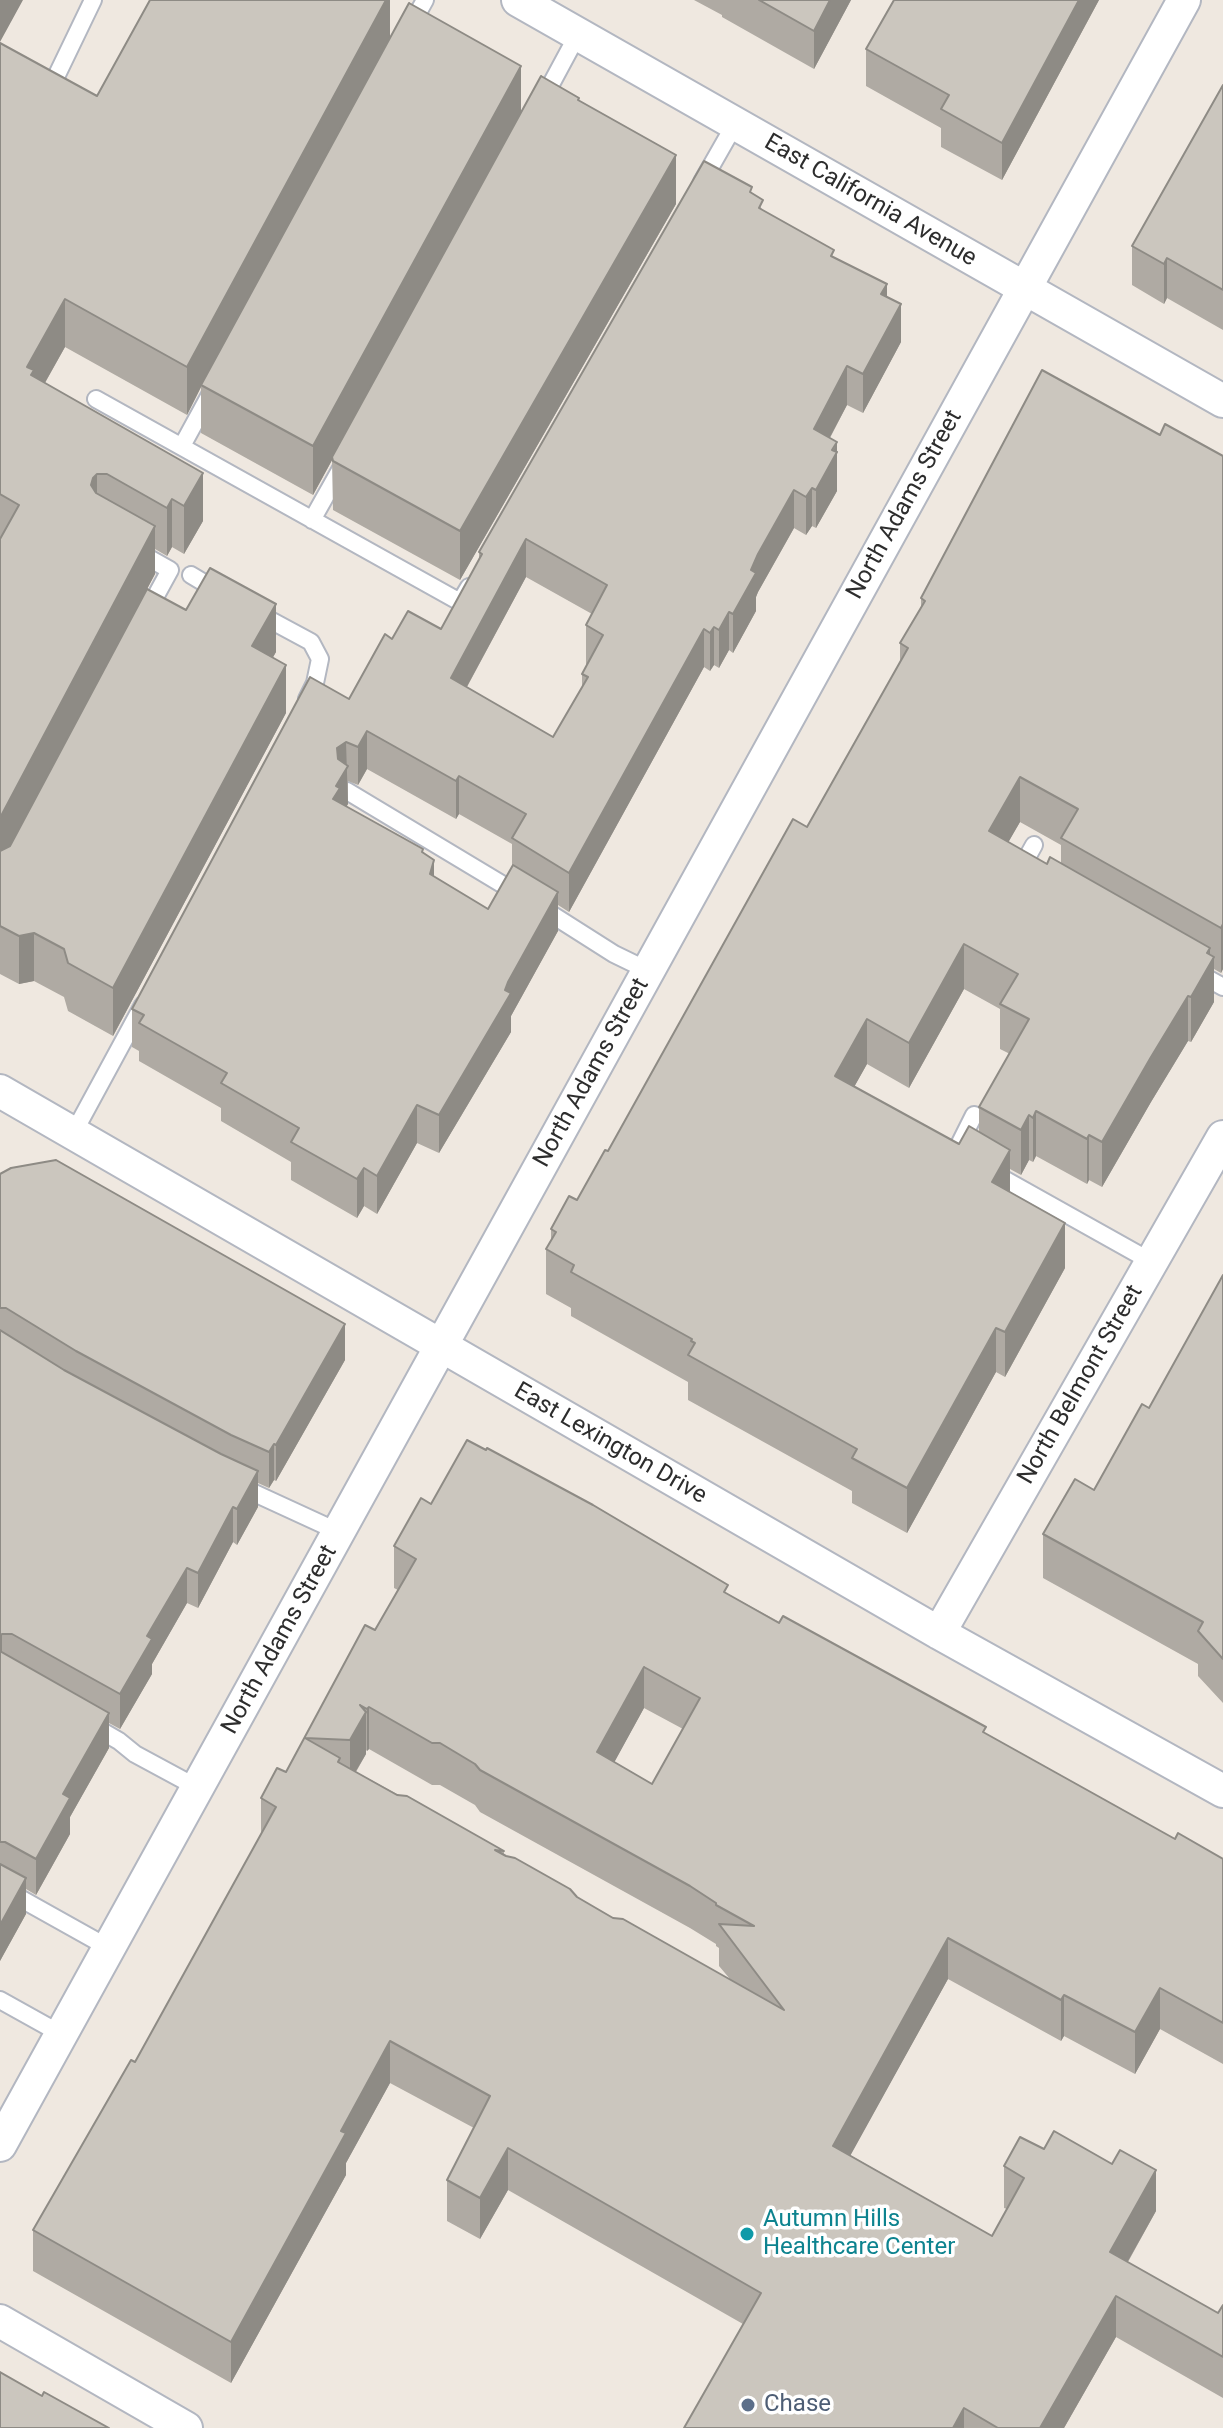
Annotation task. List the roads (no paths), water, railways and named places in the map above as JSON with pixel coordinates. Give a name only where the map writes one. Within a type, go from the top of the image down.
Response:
[{"type":"street","name":"East California Avenue","points":[[518,0],[1223,401]]},
{"type":"street","name":"North Adams Street","points":[[0,2145],[1184,0]]},
{"type":"street","name":"East Lexington Drive","points":[[2,1094],[939,1633],[1223,1791]]},
{"type":"street","name":"North Belmont Street","points":[[939,1633],[1223,1137]]},
{"type":"street","points":[[0,2321],[186,2428]]},
{"type":"lane","points":[[54,81],[93,0]]},
{"type":"lane","points":[[400,45],[425,0]]},
{"type":"lane","points":[[532,119],[578,34]]},
{"type":"lane","points":[[695,196],[735,124]]},
{"type":"lane","points":[[182,446],[220,377]]},
{"type":"lane","points":[[96,399],[460,602],[476,575]]},
{"type":"lane","points":[[312,520],[348,456]]},
{"type":"lane","points":[[129,547],[170,570],[140,625]]},
{"type":"lane","points":[[191,575],[311,642],[320,659],[315,683],[300,710]]},
{"type":"lane","points":[[347,791],[614,954],[649,971]]},
{"type":"lane","points":[[1032,880],[1019,872],[1034,845]]},
{"type":"lane","points":[[1182,964],[1223,987]]},
{"type":"lane","points":[[73,1134],[154,984]]},
{"type":"lane","points":[[974,1115],[955,1151],[1152,1262]]},
{"type":"lane","points":[[226,1480],[339,1532]]},
{"type":"lane","points":[[77,1718],[198,1788]]},
{"type":"lane","points":[[0,1887],[109,1948]]},
{"type":"lane","points":[[0,2000],[61,2034]]},
{"type":"place","name":"Autumn Hills Healthcare Center","points":[[747,2234]]},
{"type":"place","name":"Chase","points":[[748,2405]]}]
